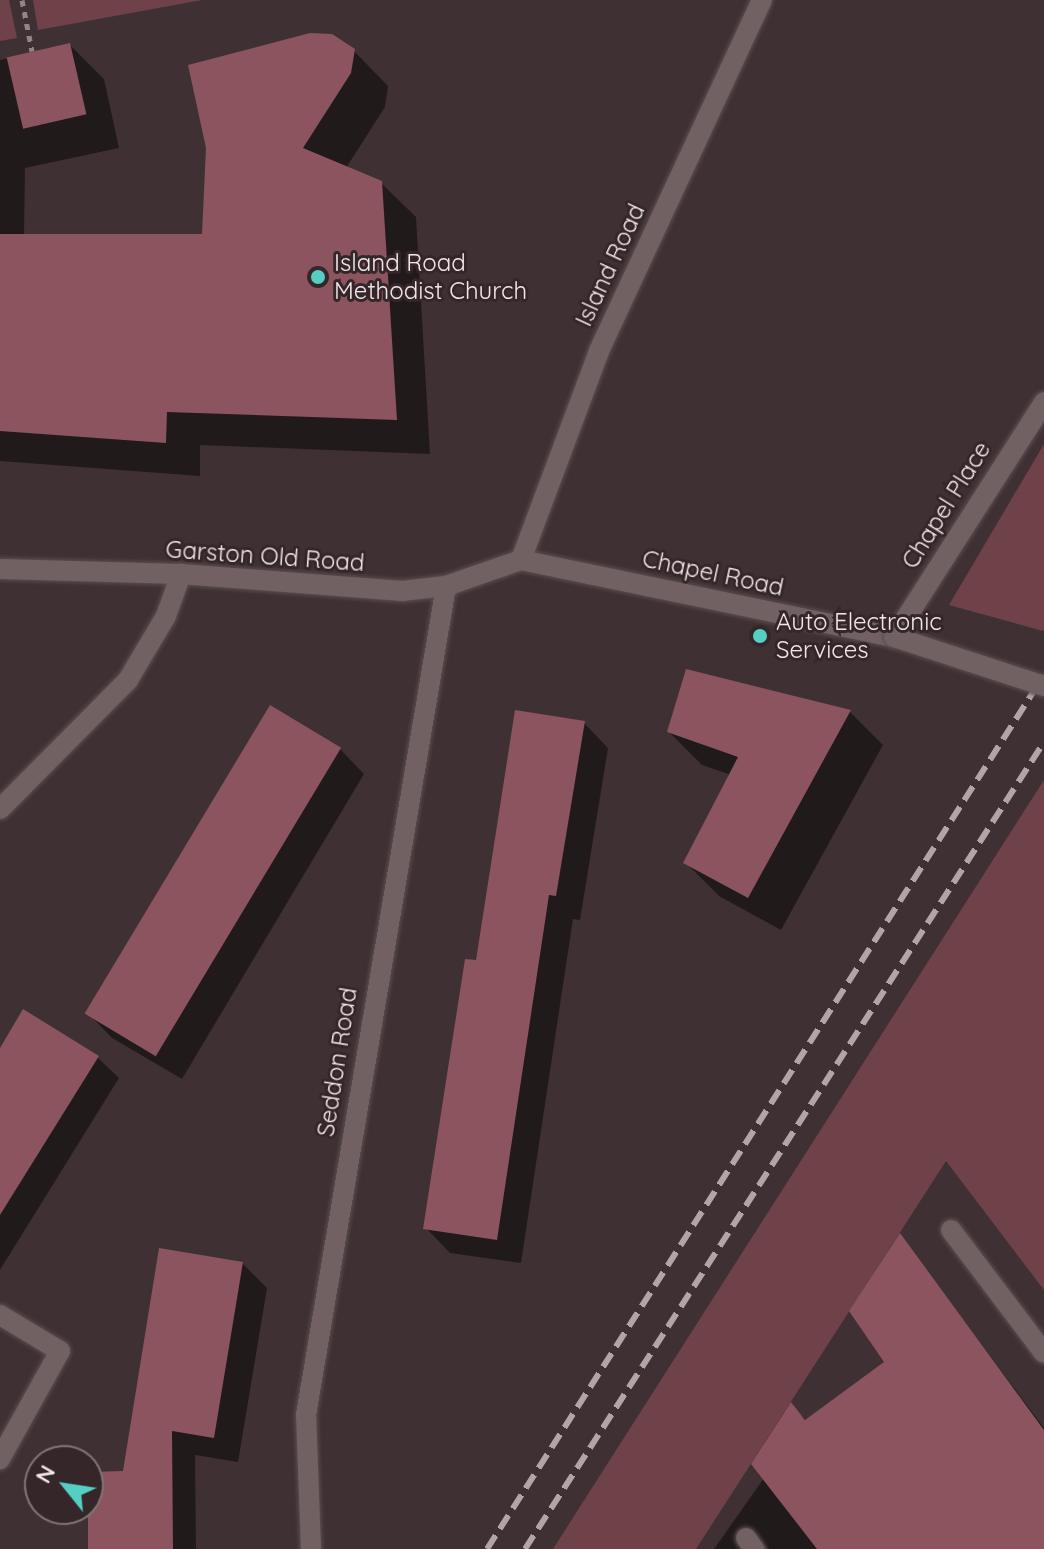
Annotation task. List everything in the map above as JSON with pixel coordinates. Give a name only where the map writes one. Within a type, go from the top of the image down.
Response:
[{"type":"street","name":"Island Road","points":[[521,560],[599,351],[762,0]]},
{"type":"street","name":"Chapel Place","points":[[894,637],[1044,402]]},
{"type":"street","name":"Garston Old Road","points":[[0,569],[181,574],[402,591],[446,586],[521,560]]},
{"type":"street","name":"Chapel Road","points":[[521,560],[894,637],[1044,686]]},
{"type":"street","points":[[0,809],[128,680],[166,616],[181,574]]},
{"type":"street","name":"Seddon Road","points":[[311,1549],[306,1415],[446,586]]},
{"type":"street","points":[[951,1230],[1044,1353]]},
{"type":"street","points":[[0,1315],[60,1351],[0,1459]]},
{"type":"path","points":[[22,0],[32,51]]},
{"type":"shaded area","points":[[0,0],[9,0],[17,38],[0,41]]},
{"type":"shaded area","points":[[33,0],[202,0],[38,30]]},
{"type":"shaded area","points":[[1044,444],[1044,630],[1043,631],[949,605]]},
{"type":"shaded area","points":[[1044,780],[1044,1290],[946,1161],[696,1549],[553,1549]]},
{"type":"building","points":[[310,33],[332,34],[355,49],[351,73],[303,148],[382,181],[397,420],[167,412],[166,443],[0,431],[0,234],[202,234],[206,148],[188,65]]},
{"type":"building","points":[[70,43],[86,114],[23,129],[7,58]]},
{"type":"building","points":[[686,669],[851,710],[748,898],[683,863],[738,757],[667,732]]},
{"type":"building","points":[[270,705],[341,748],[156,1056],[85,1014]]},
{"type":"building","points":[[515,710],[585,721],[556,896],[549,895],[497,1240],[423,1229],[465,959],[476,960]]},
{"type":"building","points":[[23,1009],[99,1056],[0,1215],[0,1048]]},
{"type":"building","points":[[900,1233],[1044,1430],[1044,1549],[817,1549],[751,1464],[791,1402],[805,1420],[884,1362],[849,1311]]},
{"type":"building","points":[[159,1248],[243,1262],[214,1438],[172,1431],[173,1549],[88,1549],[88,1525],[104,1525],[104,1472],[123,1471]]},
{"type":"railway","points":[[487,1549],[1044,675]]},
{"type":"railway","points":[[525,1549],[1044,742]]},
{"type":"place","name":"Island Road Methodist Church","points":[[318,277]]},
{"type":"place","name":"Auto Electronic Services","points":[[760,636]]}]
